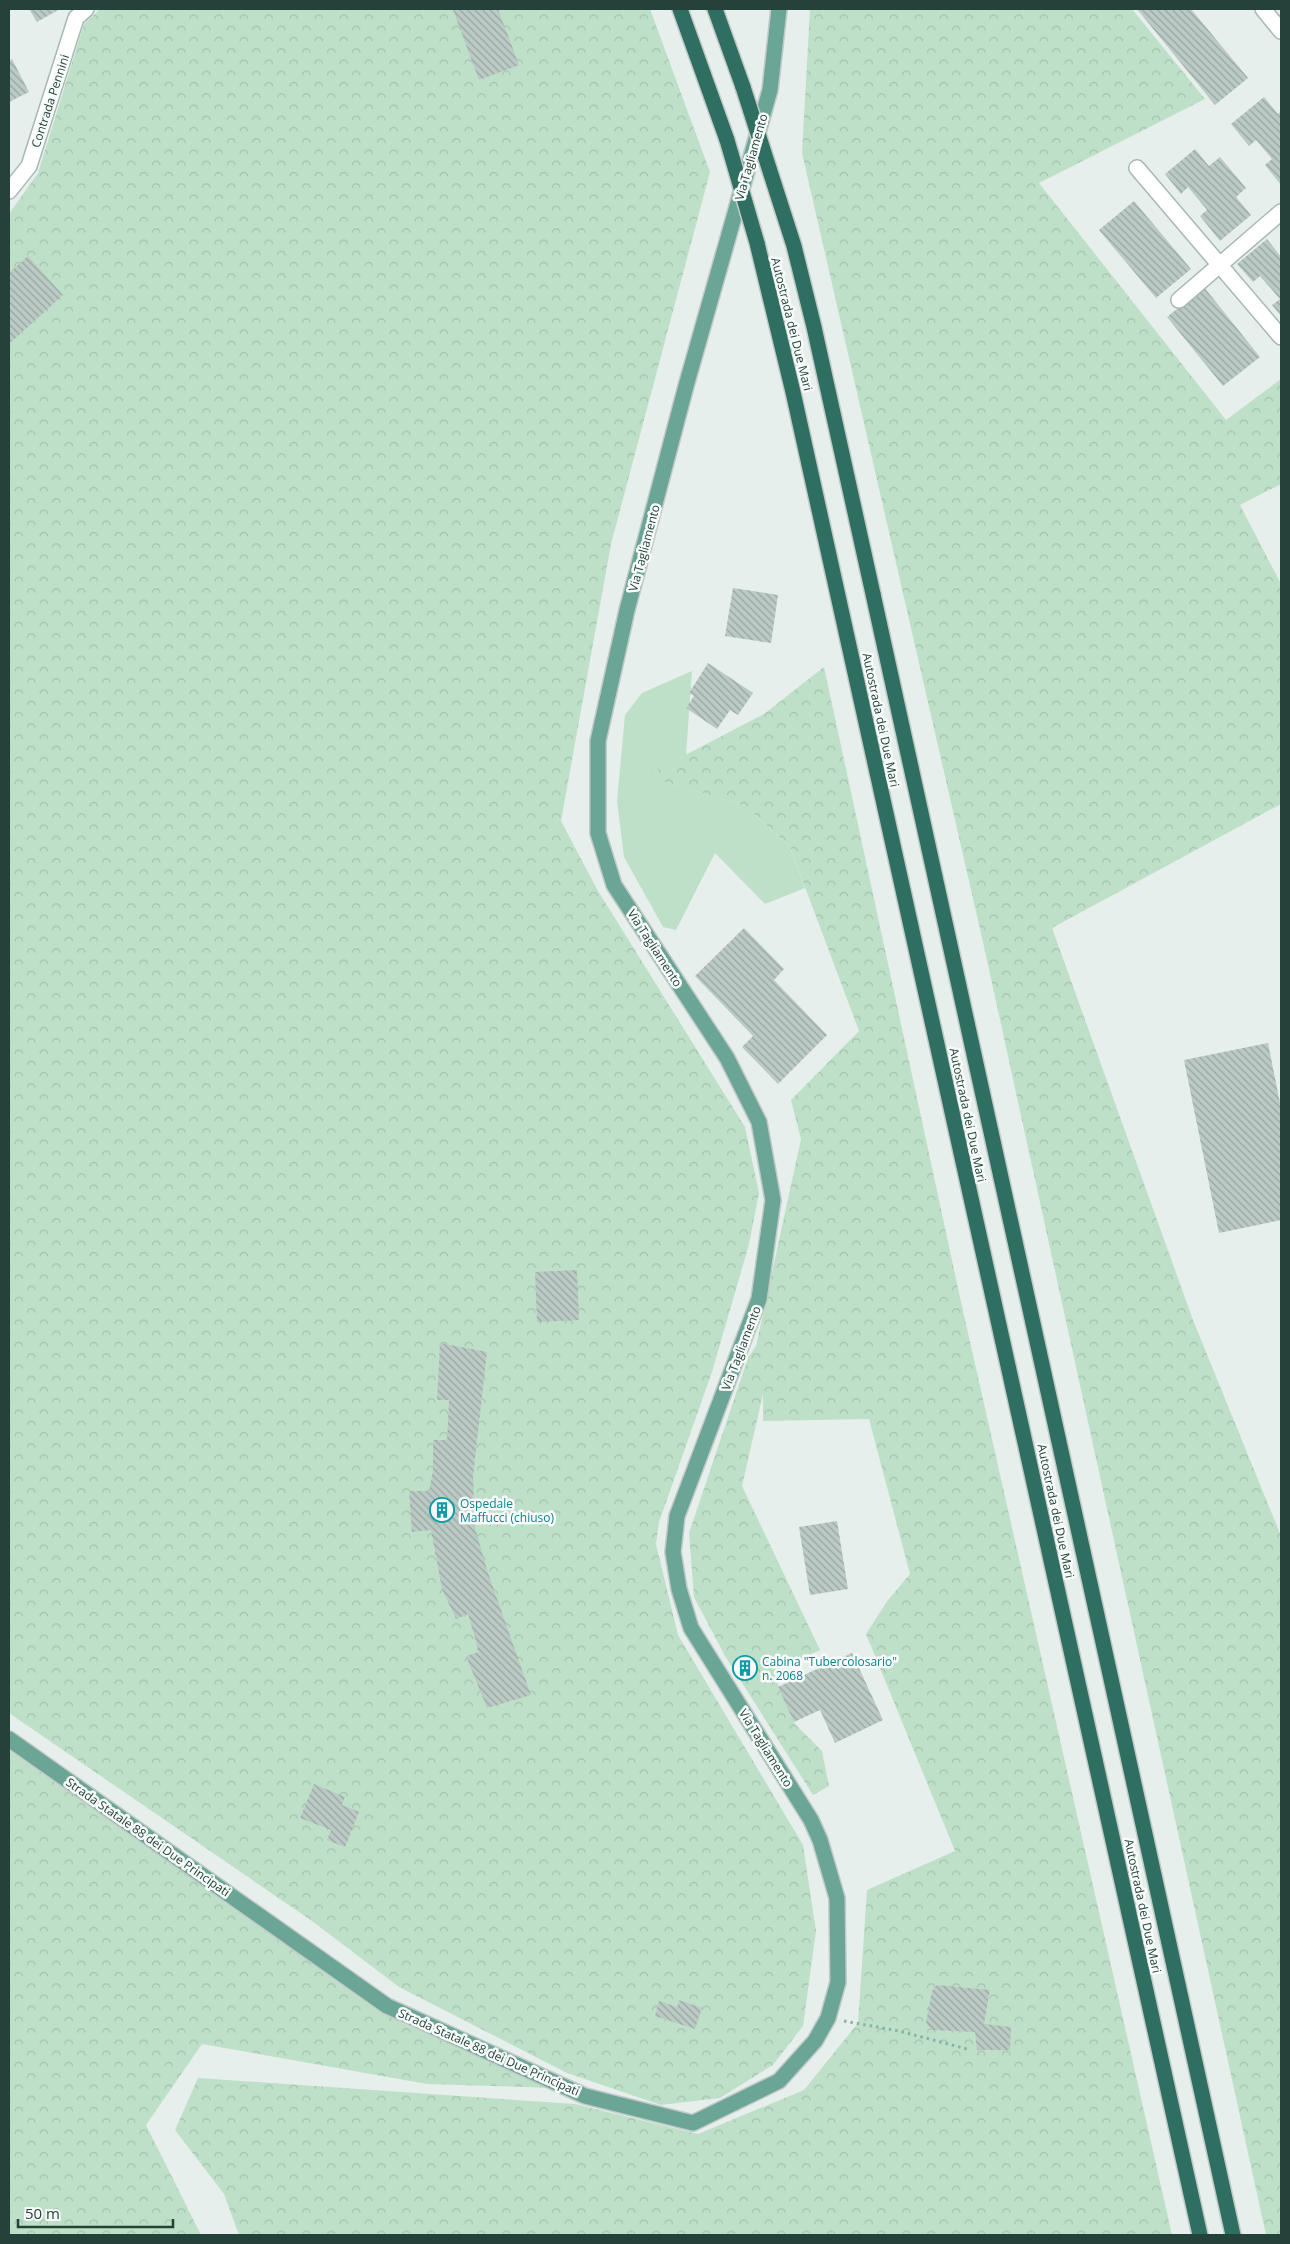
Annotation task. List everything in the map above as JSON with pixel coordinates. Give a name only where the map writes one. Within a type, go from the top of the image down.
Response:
[{"type":"highway","name":"Autostrada dei Due Mari","points":[[680,9],[726,140],[757,243],[794,392],[1200,2235]]},
{"type":"highway","name":"Autostrada dei Due Mari","points":[[715,9],[743,87],[794,246],[814,327],[1233,2235]]},
{"type":"main road","name":"Via Tagliamento","points":[[780,9],[770,90],[683,396],[627,610],[601,727],[598,742],[598,833],[614,884],[727,1058],[759,1122],[773,1200],[759,1299],[677,1516],[673,1552],[678,1589],[691,1628],[811,1820],[820,1840]]},
{"type":"main road","name":"Strada Statale 88 dei Due Principati","points":[[9,1739],[387,2006],[585,2096],[693,2124],[779,2082],[815,2041],[828,2018],[838,1982],[837,1898],[820,1840]]},
{"type":"street","name":"Contrada Pennini","points":[[9,191],[29,166],[76,18],[86,9]]},
{"type":"street","points":[[1263,9],[1281,31]]},
{"type":"street","points":[[1138,168],[1281,337]]},
{"type":"street","points":[[1179,300],[1281,212]]},
{"type":"path","points":[[828,2018],[899,2032],[967,2049]]},
{"type":"green space","points":[[100,9],[650,9],[710,172],[611,544],[561,821],[598,891],[745,1127],[759,1193],[749,1244],[712,1372],[659,1522],[656,1544],[678,1635],[803,1845],[816,1931],[803,2026],[773,2065],[720,2098],[661,2105],[567,2073],[399,1987],[312,1921],[9,1713],[9,214],[38,173],[84,24]]},
{"type":"green space","points":[[810,9],[1132,9],[1205,99],[1039,183],[1226,420],[1281,379],[1281,484],[1240,505],[1281,584],[1281,804],[1052,928],[1193,1320],[1281,1536],[1281,2235],[1266,2235],[983,942],[802,153]]},
{"type":"green space","points":[[824,667],[961,1302],[1172,2235],[239,2235],[224,2194],[175,2130],[198,2078],[575,2104],[698,2134],[804,2090],[858,2023],[867,1890],[955,1851],[866,1634],[888,1600],[910,1574],[869,1419],[763,1421],[763,1394],[742,1486],[820,1650],[773,1672],[795,1724],[822,1751],[829,1786],[813,1795],[725,1656],[694,1597],[689,1533],[748,1358],[756,1346],[801,1139],[791,1100],[859,1031],[790,847],[745,806],[645,776],[764,714]]},
{"type":"green space","points":[[692,671],[686,755],[646,776],[745,806],[790,847],[805,888],[765,904],[715,853],[676,930],[663,927],[624,857],[617,801],[625,715],[642,693]]},
{"type":"green space","points":[[9,1750],[404,2024],[555,2088],[427,2084],[202,2044],[146,2125],[201,2235],[9,2235]]},
{"type":"building","points":[[29,9],[60,9],[37,22]]},
{"type":"building","points":[[498,9],[519,65],[479,80],[453,10]]},
{"type":"building","points":[[1137,9],[1191,9],[1248,78],[1215,105]]},
{"type":"building","points":[[12,59],[29,92],[9,102],[9,61]]},
{"type":"building","points":[[1264,97],[1278,114],[1281,111],[1281,185],[1265,165],[1272,159],[1256,140],[1249,146],[1231,124]]},
{"type":"building","points":[[1195,149],[1209,166],[1220,157],[1246,188],[1236,197],[1251,215],[1220,241],[1200,216],[1207,210],[1188,187],[1181,194],[1165,174]]},
{"type":"building","points":[[1134,201],[1191,269],[1156,298],[1099,230]]},
{"type":"building","points":[[1267,239],[1281,257],[1281,316],[1272,305],[1280,299],[1260,276],[1253,282],[1237,264]]},
{"type":"building","points":[[28,256],[63,295],[9,344],[9,273]]},
{"type":"building","points":[[1204,287],[1260,357],[1223,386],[1167,317]]},
{"type":"building","points":[[733,588],[778,595],[771,643],[725,636]]},
{"type":"building","points":[[708,663],[753,693],[738,715],[730,710],[717,729],[686,708],[694,696],[689,693]]},
{"type":"building","points":[[744,928],[784,969],[774,980],[827,1035],[778,1084],[742,1047],[753,1036],[695,976]]},
{"type":"building","points":[[1268,1043],[1281,1108],[1281,1220],[1219,1233],[1184,1060]]},
{"type":"building","points":[[577,1270],[579,1320],[537,1322],[535,1272]]},
{"type":"building","name":"Ospedale Maffucci (chiuso)","points":[[440,1343],[487,1352],[473,1476],[475,1528],[487,1570],[531,1695],[487,1708],[466,1656],[479,1652],[468,1614],[456,1619],[442,1589],[431,1530],[412,1532],[409,1491],[429,1491],[433,1471],[433,1440],[447,1440],[449,1400],[437,1400]]},
{"type":"building","points":[[837,1521],[848,1589],[810,1595],[799,1527]]},
{"type":"building","points":[[852,1653],[883,1720],[835,1743],[820,1710],[794,1722],[778,1687]]},
{"type":"building","name":"Cabina \"Tubercolosario\" n. 2068","points":[[749,1656],[757,1671],[741,1679],[732,1664]]},
{"type":"building","points":[[314,1784],[345,1797],[342,1805],[359,1812],[345,1847],[327,1840],[331,1830],[300,1818]]},
{"type":"building","points":[[937,1985],[990,1990],[984,2024],[1011,2027],[1010,2050],[977,2050],[975,2032],[931,2030],[926,2023],[932,1991]]},
{"type":"building","points":[[679,2000],[702,2008],[695,2029],[655,2016],[659,2001],[677,2007]]},
{"type":"place","name":"Ospedale Maffucci (chiuso)","points":[[442,1510]]},
{"type":"place","name":"Cabina \"Tubercolosario\" n. 2068","points":[[745,1668]]}]
